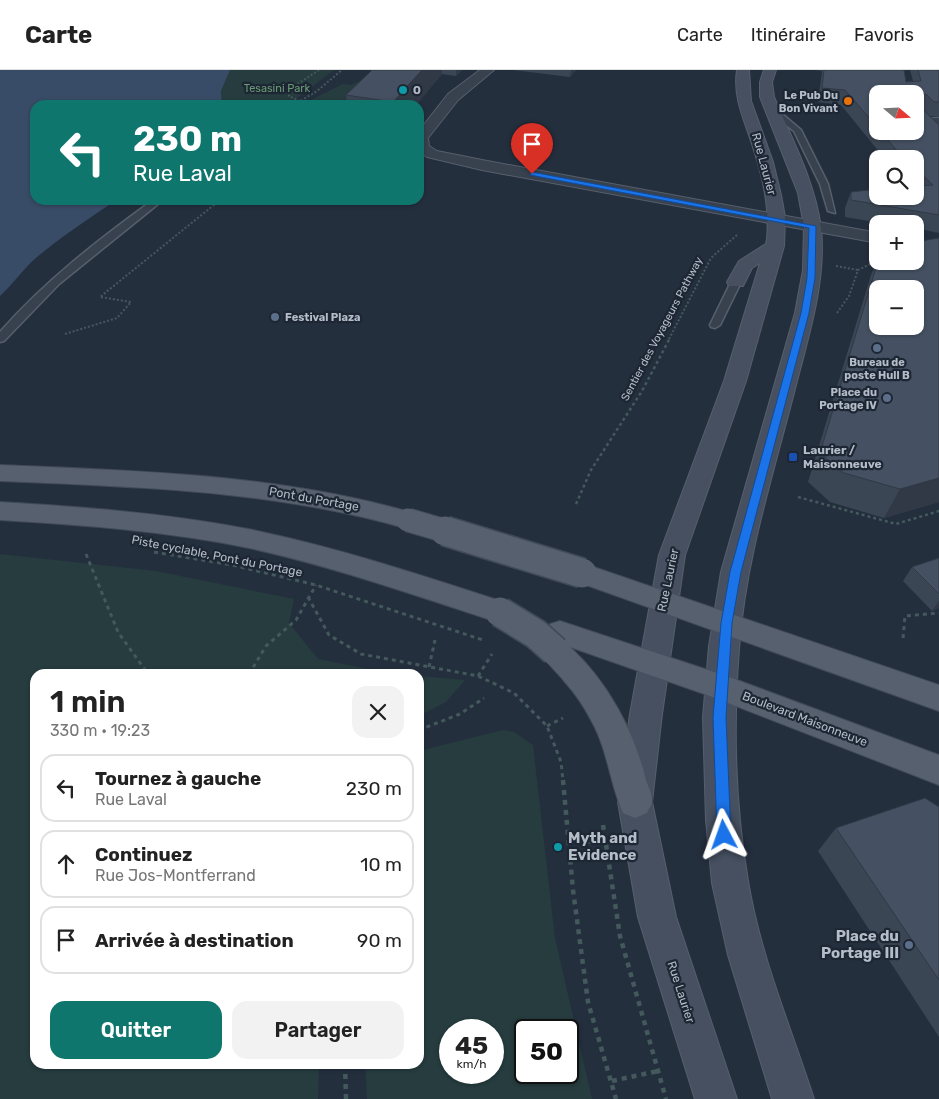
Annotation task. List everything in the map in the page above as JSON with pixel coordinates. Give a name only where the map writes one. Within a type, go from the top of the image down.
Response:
[{"type":"main road","name":"Rue Laurier","points":[[716,1099],[657,917],[635,802],[663,600],[672,554],[734,380],[775,246],[777,220],[762,152],[742,90],[743,70]]},
{"type":"main road","name":"Rue Laurier","points":[[770,70],[766,89],[772,110],[800,181],[812,226],[811,278],[805,313],[735,572],[726,623],[720,686],[722,820],[730,883],[747,955],[794,1099]]},
{"type":"main road","points":[[924,122],[939,136]]},
{"type":"main road","points":[[736,282],[745,265],[775,246]]},
{"type":"main road","name":"Pont du Portage","points":[[0,473],[126,478],[252,488],[347,504],[408,520],[618,584],[663,600]]},
{"type":"main road","points":[[0,511],[74,515],[212,532],[311,553],[500,612],[536,634],[557,641],[609,723],[622,753],[635,802]]},
{"type":"main road","points":[[663,600],[939,698]]},
{"type":"main road","name":"Boulevard Maisonneuve","points":[[557,641],[655,663],[939,770]]},
{"type":"street","points":[[424,134],[453,97],[488,70]]},
{"type":"street","points":[[924,119],[939,122]]},
{"type":"street","points":[[424,149],[432,154],[458,160],[869,236]]},
{"type":"lane","points":[[772,110],[797,130],[824,184],[832,212]]},
{"type":"lane","points":[[0,339],[29,305],[76,262],[152,205]]},
{"type":"lane","points":[[715,325],[736,282]]},
{"type":"path","points":[[298,100],[289,96],[290,89],[319,70]]},
{"type":"path","points":[[302,100],[317,91],[342,70]]},
{"type":"path","points":[[65,334],[117,318],[131,302],[100,297],[214,205]]},
{"type":"path","name":"Sentier des Voyageurs Pathway","points":[[576,504],[591,470],[642,391],[711,258],[740,232]]},
{"type":"path","points":[[835,266],[858,270],[869,264]]},
{"type":"path","points":[[838,313],[849,296],[858,270]]},
{"type":"path","points":[[798,498],[896,524],[939,511]]},
{"type":"path","name":"Piste cyclable, Pont du Portage","points":[[146,550],[232,565],[316,585],[370,601],[489,642]]},
{"type":"path","points":[[86,554],[118,632],[144,669]]},
{"type":"path","points":[[252,669],[266,646],[296,620],[316,585]]},
{"type":"path","points":[[308,598],[329,635],[361,654],[478,676],[514,693],[547,726],[561,762],[568,841],[588,1002],[616,1099]]},
{"type":"path","points":[[903,638],[905,616],[939,613]]},
{"type":"path","points":[[429,666],[435,640]]},
{"type":"path","points":[[478,676],[492,654]]},
{"type":"path","points":[[424,728],[460,714],[484,698]]},
{"type":"path","points":[[547,726],[563,718]]},
{"type":"path","points":[[568,841],[604,842]]},
{"type":"path","points":[[345,1069],[346,1099]]},
{"type":"path","points":[[612,1081],[658,1071]]},
{"type":"green space","name":"Tesasini Park","points":[[230,70],[334,70],[295,100],[222,100],[221,91]]},
{"type":"green space","points":[[375,74],[352,100],[311,100],[343,84],[351,85]]},
{"type":"green space","points":[[0,554],[156,571],[294,599],[289,623],[318,659],[369,669],[30,669],[30,1069],[319,1069],[318,1099],[0,1099]]},
{"type":"green space","points":[[424,676],[465,680],[446,702],[424,713]]},
{"type":"green space","points":[[503,730],[514,732],[533,745],[555,938],[574,1019],[514,1019],[514,1084],[579,1084],[579,1042],[592,1099],[367,1099],[365,1069],[424,1069],[424,750]]},
{"type":"water","points":[[0,70],[230,70],[221,91],[222,100],[30,100],[30,205],[109,205],[66,234],[37,257],[0,296]]},
{"type":"building","points":[[372,70],[422,70],[395,100],[380,100],[346,95]]},
{"type":"building","points":[[824,70],[904,70],[906,82],[921,81],[918,70],[939,70],[939,102],[934,102],[924,94],[924,85],[869,85],[869,118],[845,90],[822,88]]},
{"type":"building","points":[[924,111],[939,125],[939,215],[880,205],[924,205],[924,186],[933,185],[924,176],[924,150],[896,150],[888,140],[924,140]]},
{"type":"building","points":[[869,190],[869,203],[851,200],[851,192]]},
{"type":"building","name":"Place du Portage IV","points":[[939,238],[939,478],[900,489],[844,473],[820,453],[869,291],[869,335],[924,335],[924,280],[872,280],[875,270],[924,270],[924,240]]},
{"type":"building","points":[[939,558],[939,594],[912,567]]},
{"type":"building","points":[[925,798],[939,807],[939,980],[836,828]]},
{"type":"place","name":"O","points":[[403,90]]},
{"type":"place","name":"Le Pub Du Bon Vivant","points":[[848,101]]},
{"type":"place","name":"Festival Plaza","points":[[275,317]]},
{"type":"place","name":"Bureau de poste Hull B","points":[[877,348]]},
{"type":"place","name":"Place du Portage IV","points":[[887,398]]},
{"type":"place","name":"Laurier / Maisonneuve","points":[[793,457]]},
{"type":"place","name":"Myth and Evidence","points":[[558,847]]},
{"type":"place","name":"Place du Portage III","points":[[909,945]]},
{"type":"route","points":[[532,174],[812,226],[812,264],[809,295],[735,572],[726,623],[719,717],[724,835]]}]
